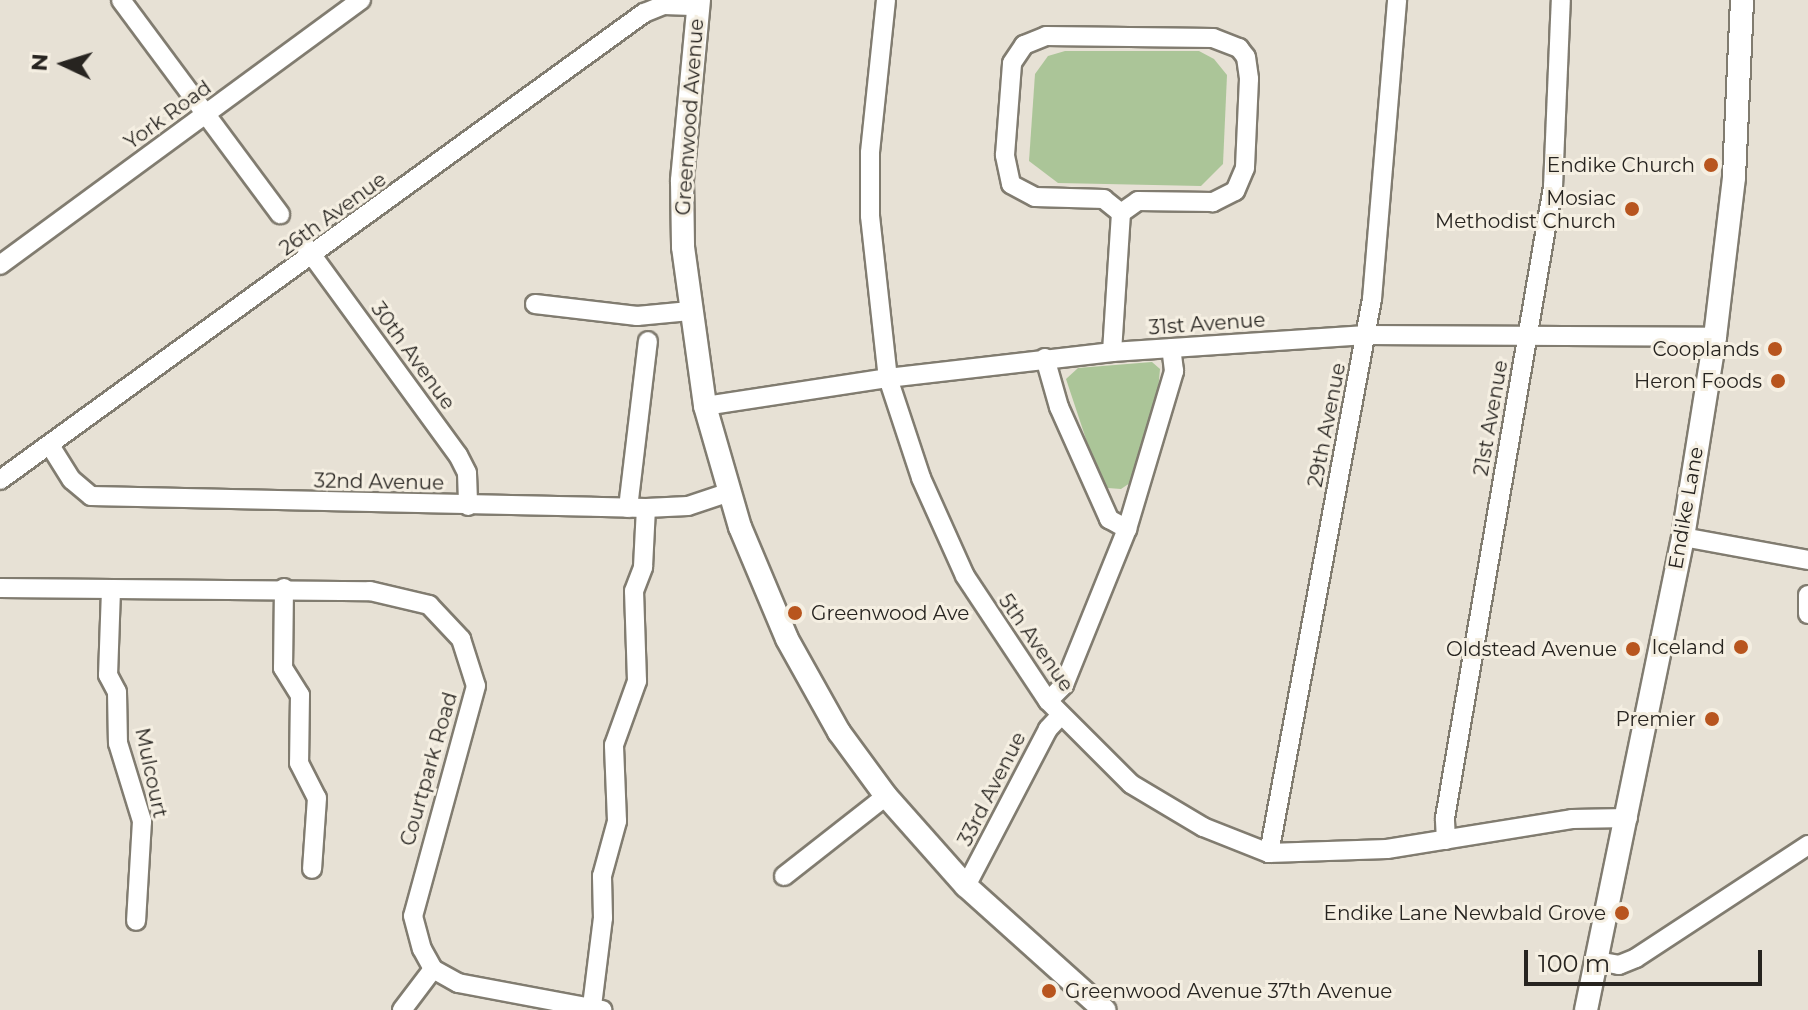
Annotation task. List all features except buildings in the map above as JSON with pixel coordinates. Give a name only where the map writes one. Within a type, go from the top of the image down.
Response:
[{"type":"street","points":[[121,0],[280,214]]},
{"type":"street","name":"York Road","points":[[0,265],[361,0]]},
{"type":"street","name":"5th Avenue","points":[[886,0],[870,153],[870,216],[888,378],[921,478],[965,576],[1054,708],[1131,784],[1203,827],[1269,853],[1387,849],[1572,819],[1628,818]]},
{"type":"street","name":"29th Avenue","points":[[1269,853],[1366,335],[1397,0]]},
{"type":"street","name":"21st Avenue","points":[[1446,840],[1445,818],[1553,187],[1561,0]]},
{"type":"street","name":"Endike Lane","points":[[1586,1010],[1628,818],[1683,537],[1715,337],[1734,177],[1742,0]]},
{"type":"street","name":"26th Avenue","points":[[0,480],[51,447],[644,13],[664,5],[699,3]]},
{"type":"street","name":"Greenwood Avenue","points":[[699,3],[682,181],[690,311],[705,406],[727,493],[787,639],[839,732],[886,796],[966,886],[1104,1010]]},
{"type":"street","points":[[1046,36],[1213,38],[1239,48],[1246,57],[1249,79],[1245,168],[1235,191],[1213,202],[1138,201],[1121,213],[1104,199],[1035,197],[1011,184],[1005,155],[1012,63],[1024,45],[1046,36]]},
{"type":"street","points":[[1112,352],[1121,213]]},
{"type":"street","name":"30th Avenue","points":[[301,240],[458,455],[467,473],[468,506]]},
{"type":"street","points":[[535,304],[637,316],[690,311]]},
{"type":"street","name":"31st Avenue","points":[[705,406],[888,378],[1112,352],[1366,335],[1715,337]]},
{"type":"street","name":"33rd Avenue","points":[[966,886],[1048,729],[1127,529],[1174,371],[1171,348]]},
{"type":"street","points":[[402,1010],[433,969],[458,983],[597,1008],[603,918],[602,876],[617,821],[614,745],[637,681],[634,591],[643,567],[637,508],[652,352]]},
{"type":"street","points":[[1045,358],[1059,407],[1109,519],[1127,529]]},
{"type":"street","name":"32nd Avenue","points":[[51,447],[72,480],[91,496],[637,508],[688,506],[727,493]]},
{"type":"street","points":[[1683,537],[1808,560]]},
{"type":"street","name":"Courtpark Road","points":[[0,588],[284,588],[400,595],[429,605],[461,639],[476,686],[413,916],[433,969]]},
{"type":"street","points":[[284,588],[283,668],[300,695],[299,763],[317,798],[312,869]]},
{"type":"street","name":"Mulcourt","points":[[111,590],[108,675],[117,692],[118,743],[142,821],[136,921]]},
{"type":"street","points":[[1808,595],[1808,614]]},
{"type":"street","points":[[784,876],[886,796]]},
{"type":"street","points":[[1597,961],[1619,965],[1636,958],[1808,845]]},
{"type":"green space","points":[[1065,51],[1199,51],[1214,59],[1227,75],[1223,164],[1201,186],[1058,183],[1029,161],[1035,74],[1048,56]]},
{"type":"green space","points":[[1152,362],[1160,369],[1157,402],[1133,481],[1121,489],[1108,488],[1101,484],[1066,379],[1078,368]]},
{"type":"place","name":"Endike Church","points":[[1711,165]]},
{"type":"place","name":"Mosiac Methodist Church","points":[[1632,209]]},
{"type":"place","name":"Cooplands","points":[[1775,349]]},
{"type":"place","name":"Heron Foods","points":[[1778,381]]},
{"type":"place","name":"Greenwood Ave","points":[[795,613]]},
{"type":"place","name":"Iceland","points":[[1741,647]]},
{"type":"place","name":"Oldstead Avenue","points":[[1633,649]]},
{"type":"place","name":"Premier","points":[[1712,719]]},
{"type":"place","name":"Endike Lane Newbald Grove","points":[[1622,913]]},
{"type":"place","name":"Greenwood Avenue 37th Avenue","points":[[1049,991]]}]
